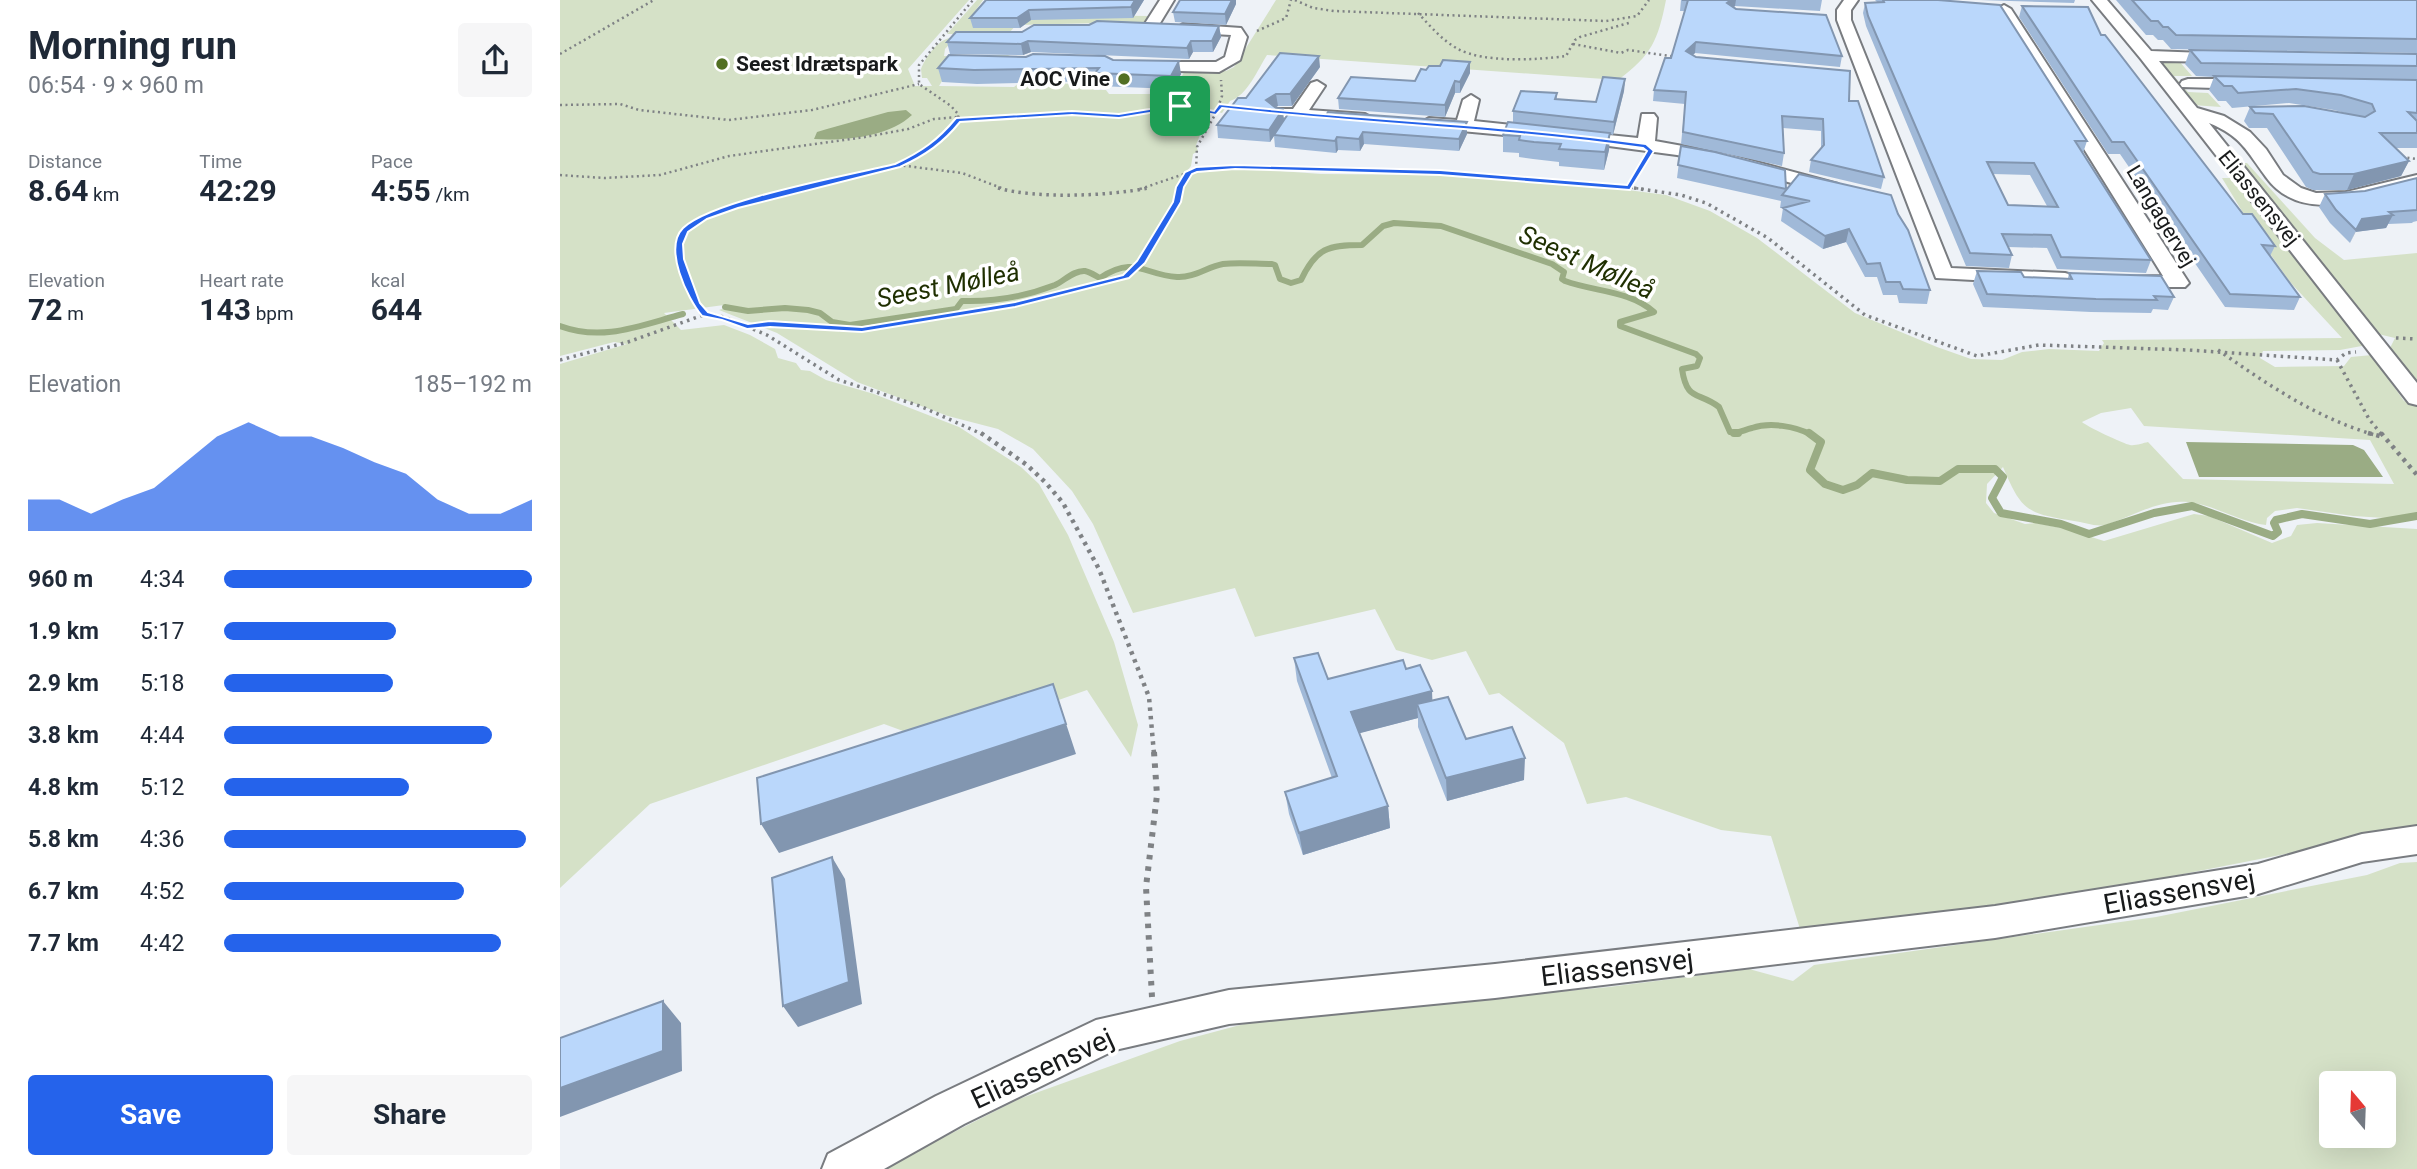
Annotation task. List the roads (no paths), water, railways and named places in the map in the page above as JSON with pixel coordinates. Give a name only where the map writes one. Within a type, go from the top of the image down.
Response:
[{"type":"street","points":[[1129,66],[1219,67],[1232,60],[1239,34],[1231,30],[1154,28],[1156,24],[1146,24],[1167,0]]},
{"type":"street","points":[[1851,0],[1837,19],[1858,77],[1916,205],[1943,274],[2081,279]]},
{"type":"street","points":[[2082,11],[2104,6]]},
{"type":"street","name":"Eliassensvej","points":[[2104,6],[2147,56],[2417,398]]},
{"type":"street","name":"Langagervej","points":[[2004,9],[2178,283],[2109,281]]},
{"type":"street","points":[[2147,56],[2241,57]]},
{"type":"street","points":[[2188,84],[2270,85]]},
{"type":"street","points":[[1317,86],[1289,113],[1386,120]]},
{"type":"street","points":[[1464,125],[1471,100]]},
{"type":"street","points":[[2189,112],[2217,118],[2258,150],[2273,175],[2283,185],[2305,197],[2321,200],[2344,198],[2417,181]]},
{"type":"street","points":[[2217,118],[2235,112],[2246,112]]},
{"type":"street","points":[[1646,146],[1648,118]]},
{"type":"street","points":[[1412,122],[1464,125],[1646,146],[1715,157],[1853,192]]},
{"type":"street","points":[[1890,200],[1916,205]]},
{"type":"street","name":"Eliassensvej","points":[[843,1169],[950,1111],[1110,1033],[1229,1007],[1483,983],[1995,922],[2258,879],[2362,848],[2417,839]]},
{"type":"waterway","name":"Seest Mølleå","points":[[725,307],[748,311],[785,308],[808,310],[820,313],[832,322],[850,325],[956,309],[962,301],[1021,296],[1055,285],[1081,271],[1100,278],[1112,271],[1131,267],[1166,276],[1183,277],[1223,264],[1272,264],[1275,265],[1280,279],[1291,283],[1301,280],[1312,261],[1324,250],[1362,245],[1383,226],[1394,223],[1441,226],[1552,264],[1564,272],[1562,279],[1565,281],[1623,295],[1654,312],[1620,322],[1620,326],[1696,354],[1700,358],[1697,366],[1682,369],[1687,387],[1694,394],[1719,407],[1730,432],[1774,425],[1811,435]]},
{"type":"waterway","name":"Seest Mølleå","points":[[560,326],[576,331],[607,332],[683,314]]},
{"type":"waterway","name":"Seest Mølleå","points":[[1811,435],[1821,442],[1810,470],[1825,484],[1843,490],[1857,485],[1872,473],[1907,480],[1940,481],[1958,469],[1995,469],[2003,477],[1992,498],[2001,513],[2061,524],[2089,534],[2154,513],[2192,506],[2273,536],[2278,532],[2274,523],[2276,520],[2302,514],[2370,524],[2417,516]]},
{"type":"place","name":"Seest Idrætspark","points":[[722,64]]},
{"type":"place","name":"AOC Vine","points":[[1124,79]]}]
